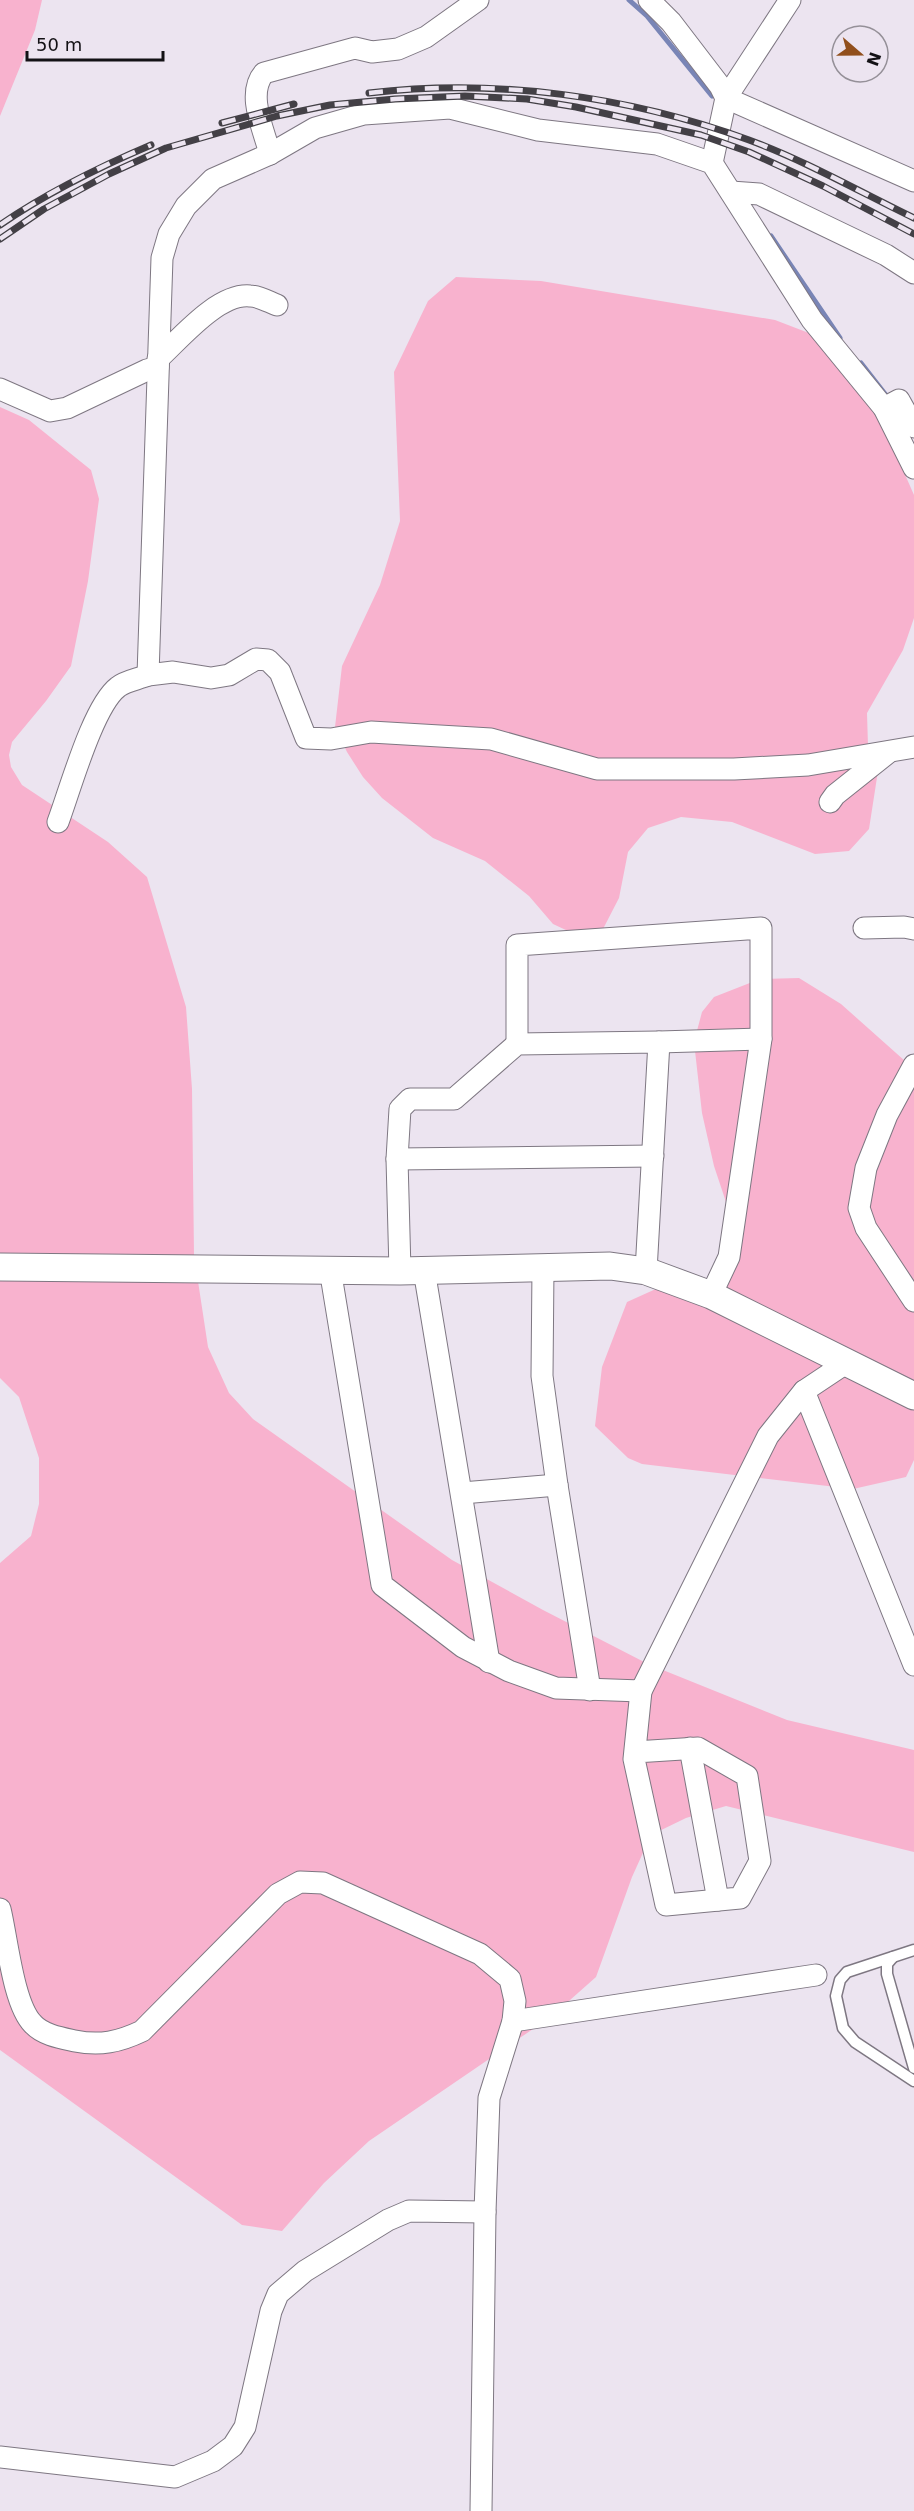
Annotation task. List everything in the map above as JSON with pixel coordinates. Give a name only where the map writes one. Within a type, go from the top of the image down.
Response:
[{"type":"street","points":[[270,154],[256,100],[257,85],[264,73],[355,48],[372,52],[398,49],[426,37],[478,0]]},
{"type":"street","points":[[649,0],[678,31],[720,86],[726,98],[914,181]]},
{"type":"street","points":[[712,163],[726,98],[790,0]]},
{"type":"street","points":[[148,675],[162,258],[169,234],[186,206],[213,179],[270,154],[315,128],[364,114],[450,108],[538,130],[657,144],[712,163],[812,320],[890,405],[914,468]]},
{"type":"street","points":[[730,192],[759,194],[886,255],[914,273]]},
{"type":"street","points":[[0,389],[51,411],[68,408],[158,363],[214,308],[233,297],[251,296],[277,305]]},
{"type":"street","points":[[890,405],[899,400],[914,427]]},
{"type":"street","points":[[58,822],[106,699],[119,686],[148,675],[173,672],[211,678],[229,675],[256,659],[268,660],[280,672],[306,738],[331,739],[371,732],[491,739],[597,769],[734,769],[808,765],[914,747]]},
{"type":"street","points":[[830,802],[835,795],[892,750]]},
{"type":"street","points":[[517,1044],[517,945],[761,928],[762,1039],[729,1257],[711,1295]]},
{"type":"street","points":[[864,928],[914,929]]},
{"type":"street","points":[[489,1662],[462,1493],[412,1270],[397,1159],[400,1109],[410,1099],[454,1100],[517,1044],[762,1039]]},
{"type":"street","points":[[646,1271],[659,1042]]},
{"type":"street","points":[[914,1065],[887,1115],[866,1168],[859,1208],[866,1228],[914,1301]]},
{"type":"street","points":[[397,1159],[652,1156]]},
{"type":"street","points":[[0,1267],[412,1270],[610,1266],[646,1271],[711,1295],[914,1396]]},
{"type":"street","points":[[543,1268],[542,1376],[590,1690]]},
{"type":"street","points":[[330,1269],[382,1584],[463,1647],[489,1662],[556,1688],[641,1691]]},
{"type":"street","points":[[635,1752],[698,1748],[747,1776],[760,1861],[740,1898],[666,1905],[634,1759],[641,1691],[768,1436],[804,1391],[846,1363]]},
{"type":"street","points":[[804,1391],[914,1665]]},
{"type":"street","points":[[462,1493],[557,1485]]},
{"type":"street","points":[[690,1748],[718,1900]]},
{"type":"street","points":[[0,1909],[16,1986],[33,2025],[57,2038],[94,2045],[121,2041],[142,2031],[278,1894],[300,1882],[323,1883],[480,1954],[510,1979],[515,2001],[513,2021],[489,2098],[481,2511]]},
{"type":"street","points":[[513,2021],[816,1975]]},
{"type":"street","points":[[0,2457],[175,2477],[213,2462],[233,2446],[245,2427],[271,2311],[278,2294],[305,2271],[388,2220],[409,2211],[485,2212]]},
{"type":"lane","points":[[914,1950],[847,1972],[840,1980],[836,1996],[843,2028],[855,2043],[914,2081]]},
{"type":"lane","points":[[893,1957],[887,1964],[887,1974],[914,2068]]},
{"type":"shaded area","points":[[0,0],[42,0],[35,30],[0,116]]},
{"type":"shaded area","points":[[456,277],[541,281],[775,320],[827,340],[863,379],[914,495],[914,618],[903,650],[867,713],[868,746],[878,771],[869,829],[849,851],[815,854],[732,822],[681,817],[648,828],[628,852],[619,898],[603,929],[583,938],[553,924],[529,896],[485,861],[433,838],[382,798],[363,777],[335,727],[342,666],[380,585],[400,521],[394,372],[428,301]]},
{"type":"shaded area","points":[[0,407],[29,420],[91,470],[99,499],[88,581],[71,666],[12,742],[9,755],[11,767],[22,785],[108,842],[147,877],[186,1007],[192,1089],[194,1255],[208,1347],[229,1393],[253,1419],[452,1560],[543,1610],[648,1664],[787,1720],[914,1750],[914,1852],[726,1806],[686,1818],[651,1835],[632,1877],[596,1977],[552,2016],[369,2141],[324,2183],[282,2231],[242,2225],[0,2050],[0,1563],[31,1536],[39,1504],[39,1458],[19,1397],[0,1378]]},
{"type":"shaded area","points":[[799,978],[841,1004],[914,1069],[914,1460],[906,1477],[853,1489],[642,1464],[628,1458],[595,1426],[602,1367],[627,1302],[658,1288],[695,1283],[721,1273],[729,1211],[714,1166],[702,1113],[694,1042],[702,1012],[714,997],[760,979]]},
{"type":"waterway","points":[[629,0],[647,16],[712,96]]},
{"type":"waterway","points":[[771,236],[840,338]]},
{"type":"waterway","points":[[861,363],[889,399]]},
{"type":"railway","points":[[369,93],[417,89],[513,90],[562,94],[657,112],[770,148],[914,218]]},
{"type":"railway","points":[[0,239],[44,209],[109,174],[166,148],[277,116],[330,105],[465,96],[527,99],[576,107],[701,135],[749,152],[823,186],[914,234]]},
{"type":"railway","points":[[222,123],[294,104]]},
{"type":"railway","points":[[0,225],[73,181],[151,145]]}]
